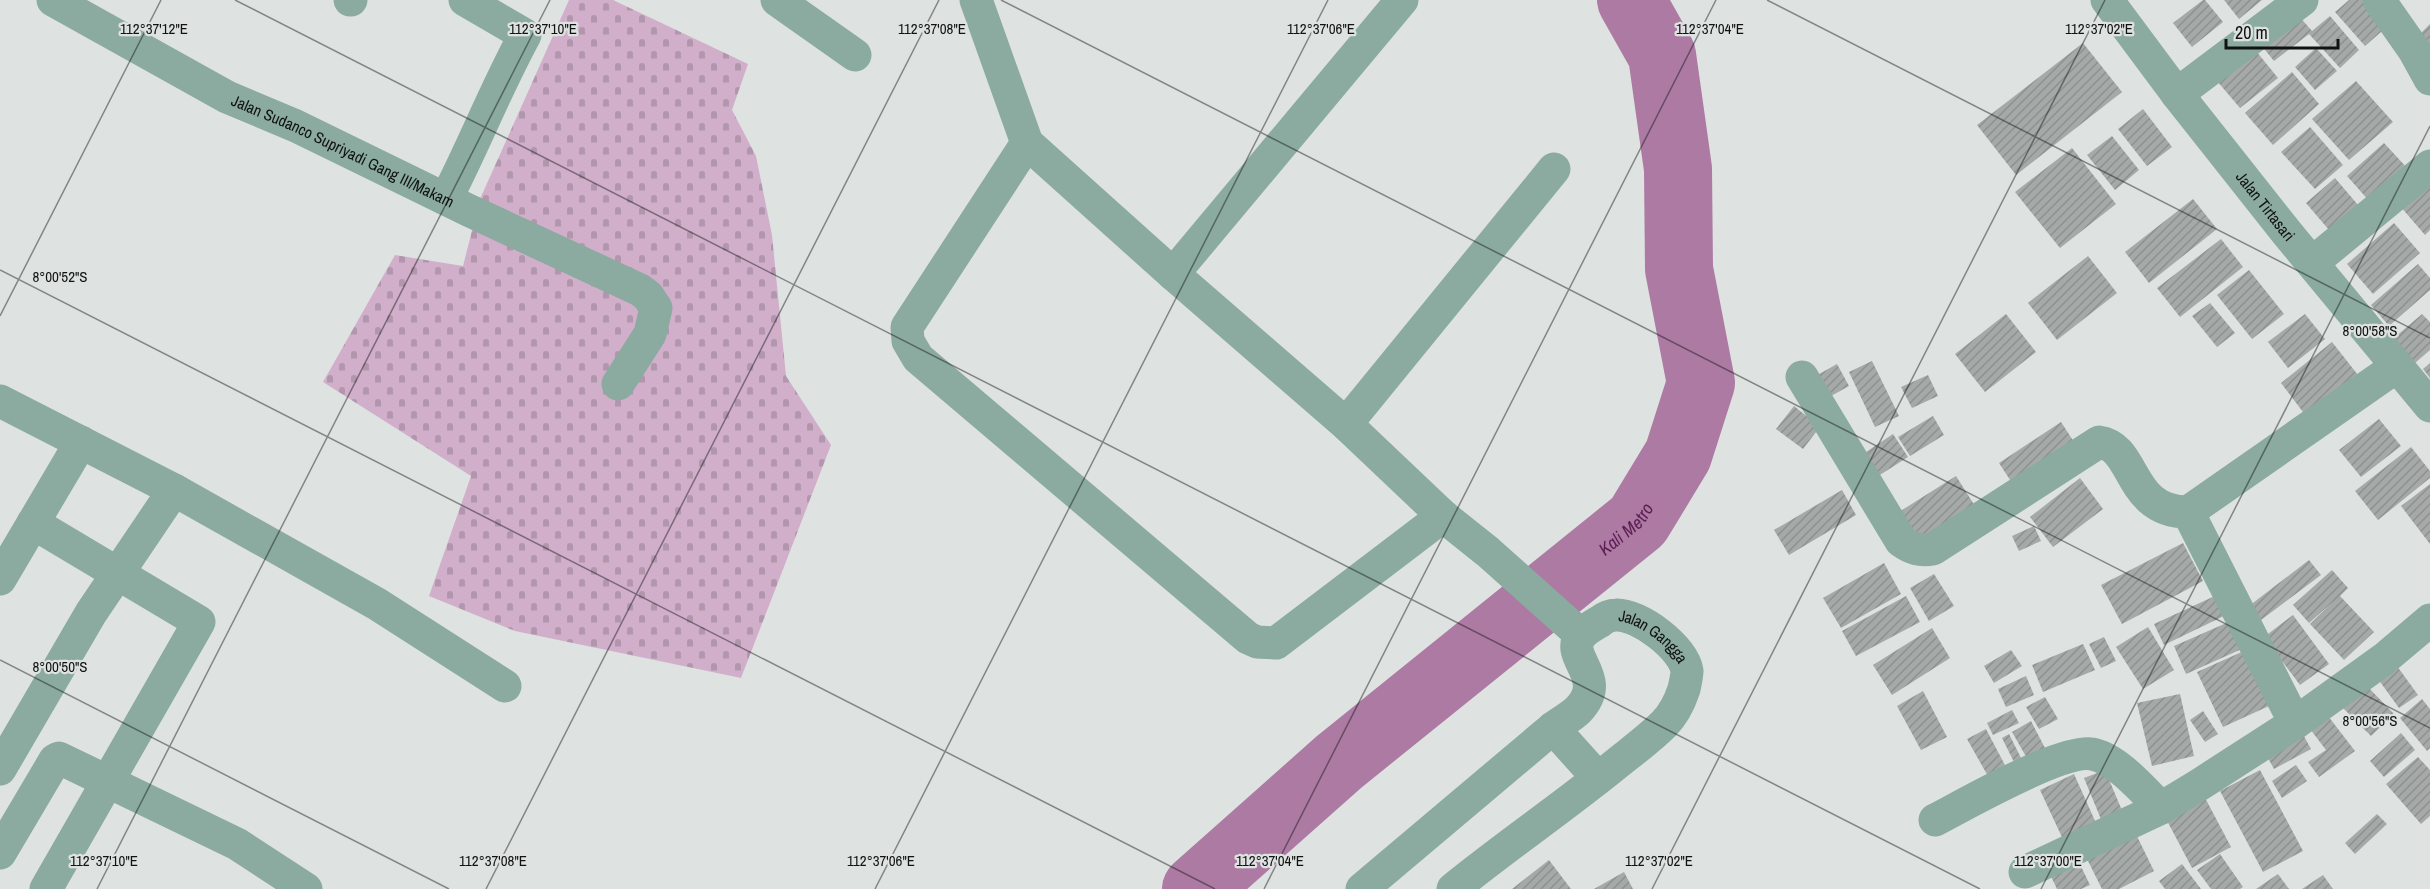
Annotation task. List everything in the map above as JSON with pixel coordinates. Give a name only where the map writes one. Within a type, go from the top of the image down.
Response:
[{"type":"street","name":"Jalan Sudanco Supriyadi Gang III/Makam","points":[[53,0],[226,97],[296,126],[640,290],[648,296],[656,308],[650,334],[618,384]]},
{"type":"street","points":[[446,199],[469,154],[485,113],[525,35],[465,0]]},
{"type":"street","points":[[777,0],[855,55]]},
{"type":"street","points":[[975,0],[1027,143],[1346,424],[1443,516],[1488,552],[1573,627],[1578,658],[1588,673],[1590,688],[1579,709],[1553,728],[1362,889]]},
{"type":"street","points":[[1173,274],[1402,0]]},
{"type":"street","name":"Jalan Tirtasari","points":[[2107,0],[2177,94],[2396,367],[2430,406]]},
{"type":"street","points":[[2177,94],[2302,0]]},
{"type":"street","points":[[2379,0],[2414,50],[2430,80]]},
{"type":"street","points":[[1027,143],[907,327],[908,341],[918,358],[1248,638],[1257,642],[1276,643],[1443,516]]},
{"type":"street","points":[[2312,263],[2430,166]]},
{"type":"street","points":[[1346,424],[1554,169]]},
{"type":"street","points":[[1802,377],[1901,541],[1910,548],[1922,550],[1933,549],[2099,442],[2115,449],[2150,501],[2160,507],[2188,512],[2396,367]]},
{"type":"street","points":[[0,401],[174,490],[377,604],[505,686]]},
{"type":"street","points":[[0,579],[81,442]]},
{"type":"street","points":[[0,769],[91,613],[174,490]]},
{"type":"street","points":[[2188,512],[2295,723]]},
{"type":"street","points":[[33,523],[199,622],[107,781],[57,885]]},
{"type":"street","name":"Jalan Gangga","points":[[1453,889],[1599,778],[1665,723],[1680,701],[1685,687],[1686,671],[1683,659],[1675,648],[1649,626],[1617,615],[1573,627]]},
{"type":"street","points":[[2025,872],[2161,808],[2295,723],[2384,659],[2430,620]]},
{"type":"street","points":[[1553,728],[1599,778]]},
{"type":"street","points":[[1935,820],[2048,764],[2073,755],[2092,754],[2107,760],[2125,773],[2161,808]]},
{"type":"street","points":[[0,853],[56,759],[61,759],[237,844],[306,889]]},
{"type":"green space","points":[[569,0],[613,0],[748,64],[732,110],[756,156],[772,235],[786,376],[831,445],[741,678],[515,631],[429,596],[471,476],[323,382],[395,255],[463,266],[480,199]]},
{"type":"building","points":[[2203,0],[2223,22],[2192,47],[2173,23]]},
{"type":"building","points":[[2224,0],[2262,0],[2239,19]]},
{"type":"building","points":[[2349,0],[2367,0],[2389,25],[2365,46],[2335,12]]},
{"type":"building","points":[[2298,15],[2312,31],[2330,16],[2359,50],[2340,68],[2309,34],[2274,61],[2261,45]]},
{"type":"building","points":[[2430,24],[2430,52],[2416,38]]},
{"type":"building","points":[[2083,43],[2122,92],[2016,175],[1977,125]]},
{"type":"building","points":[[2316,48],[2337,71],[2315,90],[2295,67]]},
{"type":"building","points":[[2256,51],[2278,78],[2240,108],[2217,81]]},
{"type":"building","points":[[2292,72],[2319,104],[2273,145],[2245,113]]},
{"type":"building","points":[[2356,81],[2393,122],[2349,160],[2312,119]]},
{"type":"building","points":[[2143,109],[2172,147],[2147,166],[2118,129]]},
{"type":"building","points":[[2310,127],[2343,165],[2315,189],[2281,152]]},
{"type":"building","points":[[2112,136],[2139,170],[2115,190],[2087,155]]},
{"type":"building","points":[[2384,143],[2409,170],[2371,203],[2347,176]]},
{"type":"building","points":[[2072,148],[2116,204],[2060,248],[2015,192]]},
{"type":"building","points":[[2335,178],[2364,212],[2335,237],[2306,203]]},
{"type":"building","points":[[2430,180],[2430,230],[2425,235],[2400,206]]},
{"type":"building","points":[[2193,199],[2217,229],[2149,283],[2125,252]]},
{"type":"building","points":[[2394,223],[2420,253],[2373,294],[2347,264]]},
{"type":"building","points":[[2221,239],[2243,267],[2180,317],[2157,288]]},
{"type":"building","points":[[2088,256],[2117,293],[2057,340],[2028,303]]},
{"type":"building","points":[[2418,264],[2430,278],[2430,290],[2389,326],[2371,305]]},
{"type":"building","points":[[2249,270],[2284,314],[2252,339],[2217,295]]},
{"type":"building","points":[[2210,303],[2235,333],[2217,347],[2192,316]]},
{"type":"building","points":[[2006,314],[2036,352],[1985,392],[1955,354]]},
{"type":"building","points":[[2305,314],[2325,339],[2288,368],[2268,342]]},
{"type":"building","points":[[2422,314],[2430,322],[2430,350],[2415,363],[2394,338]]},
{"type":"building","points":[[2332,342],[2358,375],[2306,416],[2281,383]]},
{"type":"building","points":[[1872,361],[1899,416],[1875,427],[1849,372]]},
{"type":"building","points":[[2430,363],[2430,378],[2423,369]]},
{"type":"building","points":[[1837,364],[1849,386],[1824,400],[1812,378]]},
{"type":"building","points":[[1928,375],[1938,396],[1912,408],[1901,387]]},
{"type":"building","points":[[1794,406],[1820,427],[1803,449],[1776,429]]},
{"type":"building","points":[[1933,416],[1944,435],[1910,456],[1898,437]]},
{"type":"building","points":[[2379,419],[2401,446],[2361,477],[2339,450]]},
{"type":"building","points":[[2061,422],[2074,442],[2012,483],[1999,463]]},
{"type":"building","points":[[1893,434],[1908,457],[1872,480],[1857,458]]},
{"type":"building","points":[[2411,447],[2430,471],[2430,478],[2378,520],[2355,491]]},
{"type":"building","points":[[1956,476],[1975,506],[1918,542],[1899,512]]},
{"type":"building","points":[[2080,478],[2103,509],[2053,547],[2030,517]]},
{"type":"building","points":[[2430,484],[2430,544],[2401,506]]},
{"type":"building","points":[[1842,490],[1856,515],[1789,555],[1774,530]]},
{"type":"building","points":[[2034,526],[2041,541],[2019,551],[2012,536]]},
{"type":"building","points":[[2183,543],[2203,581],[2122,624],[2101,585]]},
{"type":"building","points":[[2309,560],[2321,575],[2261,620],[2249,606]]},
{"type":"building","points":[[1884,563],[1901,594],[1841,628],[1823,598]]},
{"type":"building","points":[[2332,570],[2348,588],[2340,596],[2374,632],[2344,660],[2310,624],[2334,601],[2309,623],[2293,605]]},
{"type":"building","points":[[1934,574],[1954,606],[1929,621],[1910,588]]},
{"type":"building","points":[[2217,595],[2226,615],[2164,645],[2154,624]]},
{"type":"building","points":[[1906,596],[1920,622],[1856,656],[1842,631]]},
{"type":"building","points":[[2293,615],[2329,664],[2300,685],[2264,637]]},
{"type":"building","points":[[2231,621],[2244,648],[2186,674],[2174,646]]},
{"type":"building","points":[[2148,627],[2174,670],[2143,689],[2116,647]]},
{"type":"building","points":[[1932,628],[1950,658],[1892,695],[1873,665]]},
{"type":"building","points":[[2104,637],[2116,661],[2101,668],[2089,644]]},
{"type":"building","points":[[2083,644],[2095,670],[2043,692],[2032,665]]},
{"type":"building","points":[[2255,646],[2280,701],[2223,727],[2197,672]]},
{"type":"building","points":[[2011,650],[2022,666],[1994,683],[1984,666]]},
{"type":"building","points":[[2397,666],[2418,695],[2399,708],[2378,679]]},
{"type":"building","points":[[2026,676],[2034,695],[2006,707],[1998,689]]},
{"type":"building","points":[[2367,686],[2394,714],[2371,736],[2343,708]]},
{"type":"building","points":[[1923,691],[1947,737],[1921,750],[1897,706]]},
{"type":"building","points":[[2180,694],[2194,756],[2152,766],[2137,703]]},
{"type":"building","points":[[2045,697],[2058,719],[2039,729],[2026,707]]},
{"type":"building","points":[[2422,699],[2430,709],[2430,748],[2427,751],[2400,718]]},
{"type":"building","points":[[2012,710],[2019,723],[1993,735],[1987,723]]},
{"type":"building","points":[[2203,711],[2218,734],[2205,742],[2190,720]]},
{"type":"building","points":[[2325,712],[2355,751],[2319,777],[2308,762],[2326,750],[2307,725]]},
{"type":"building","points":[[2031,721],[2046,750],[2028,760],[2012,732]]},
{"type":"building","points":[[1986,729],[2007,769],[1989,778],[1967,739]]},
{"type":"building","points":[[2300,729],[2311,749],[2274,769],[2263,749]]},
{"type":"building","points":[[2401,733],[2415,750],[2384,777],[2370,761]]},
{"type":"building","points":[[2009,734],[2023,762],[2016,766],[2002,738]]},
{"type":"building","points":[[2418,757],[2430,770],[2430,816],[2421,824],[2386,784]]},
{"type":"building","points":[[2296,765],[2307,781],[2282,798],[2272,781]]},
{"type":"building","points":[[2105,770],[2126,820],[2105,829],[2084,778]]},
{"type":"building","points":[[2260,770],[2303,851],[2263,872],[2220,791]]},
{"type":"building","points":[[2074,774],[2100,832],[2067,848],[2040,790]]},
{"type":"building","points":[[2203,794],[2231,847],[2192,868],[2164,815]]},
{"type":"building","points":[[2377,814],[2387,824],[2355,854],[2345,843]]},
{"type":"building","points":[[2132,826],[2154,871],[2119,889],[2102,889],[2083,851]]},
{"type":"building","points":[[2074,852],[2090,885],[2081,889],[2057,889],[2046,866]]},
{"type":"building","points":[[2220,854],[2243,887],[2240,889],[2211,889],[2197,870]]},
{"type":"building","points":[[1549,860],[1571,889],[1512,889]]},
{"type":"building","points":[[2182,864],[2201,889],[2165,889],[2159,881]]},
{"type":"building","points":[[1624,872],[1633,889],[1594,889]]},
{"type":"building","points":[[2278,874],[2289,889],[2256,889]]},
{"type":"building","points":[[2323,875],[2333,889],[2302,889]]},
{"type":"waterway","name":"Kali Metro","points":[[1196,889],[1339,762],[1638,521],[1678,455],[1701,383],[1679,269],[1678,169],[1662,55],[1631,0]]}]
